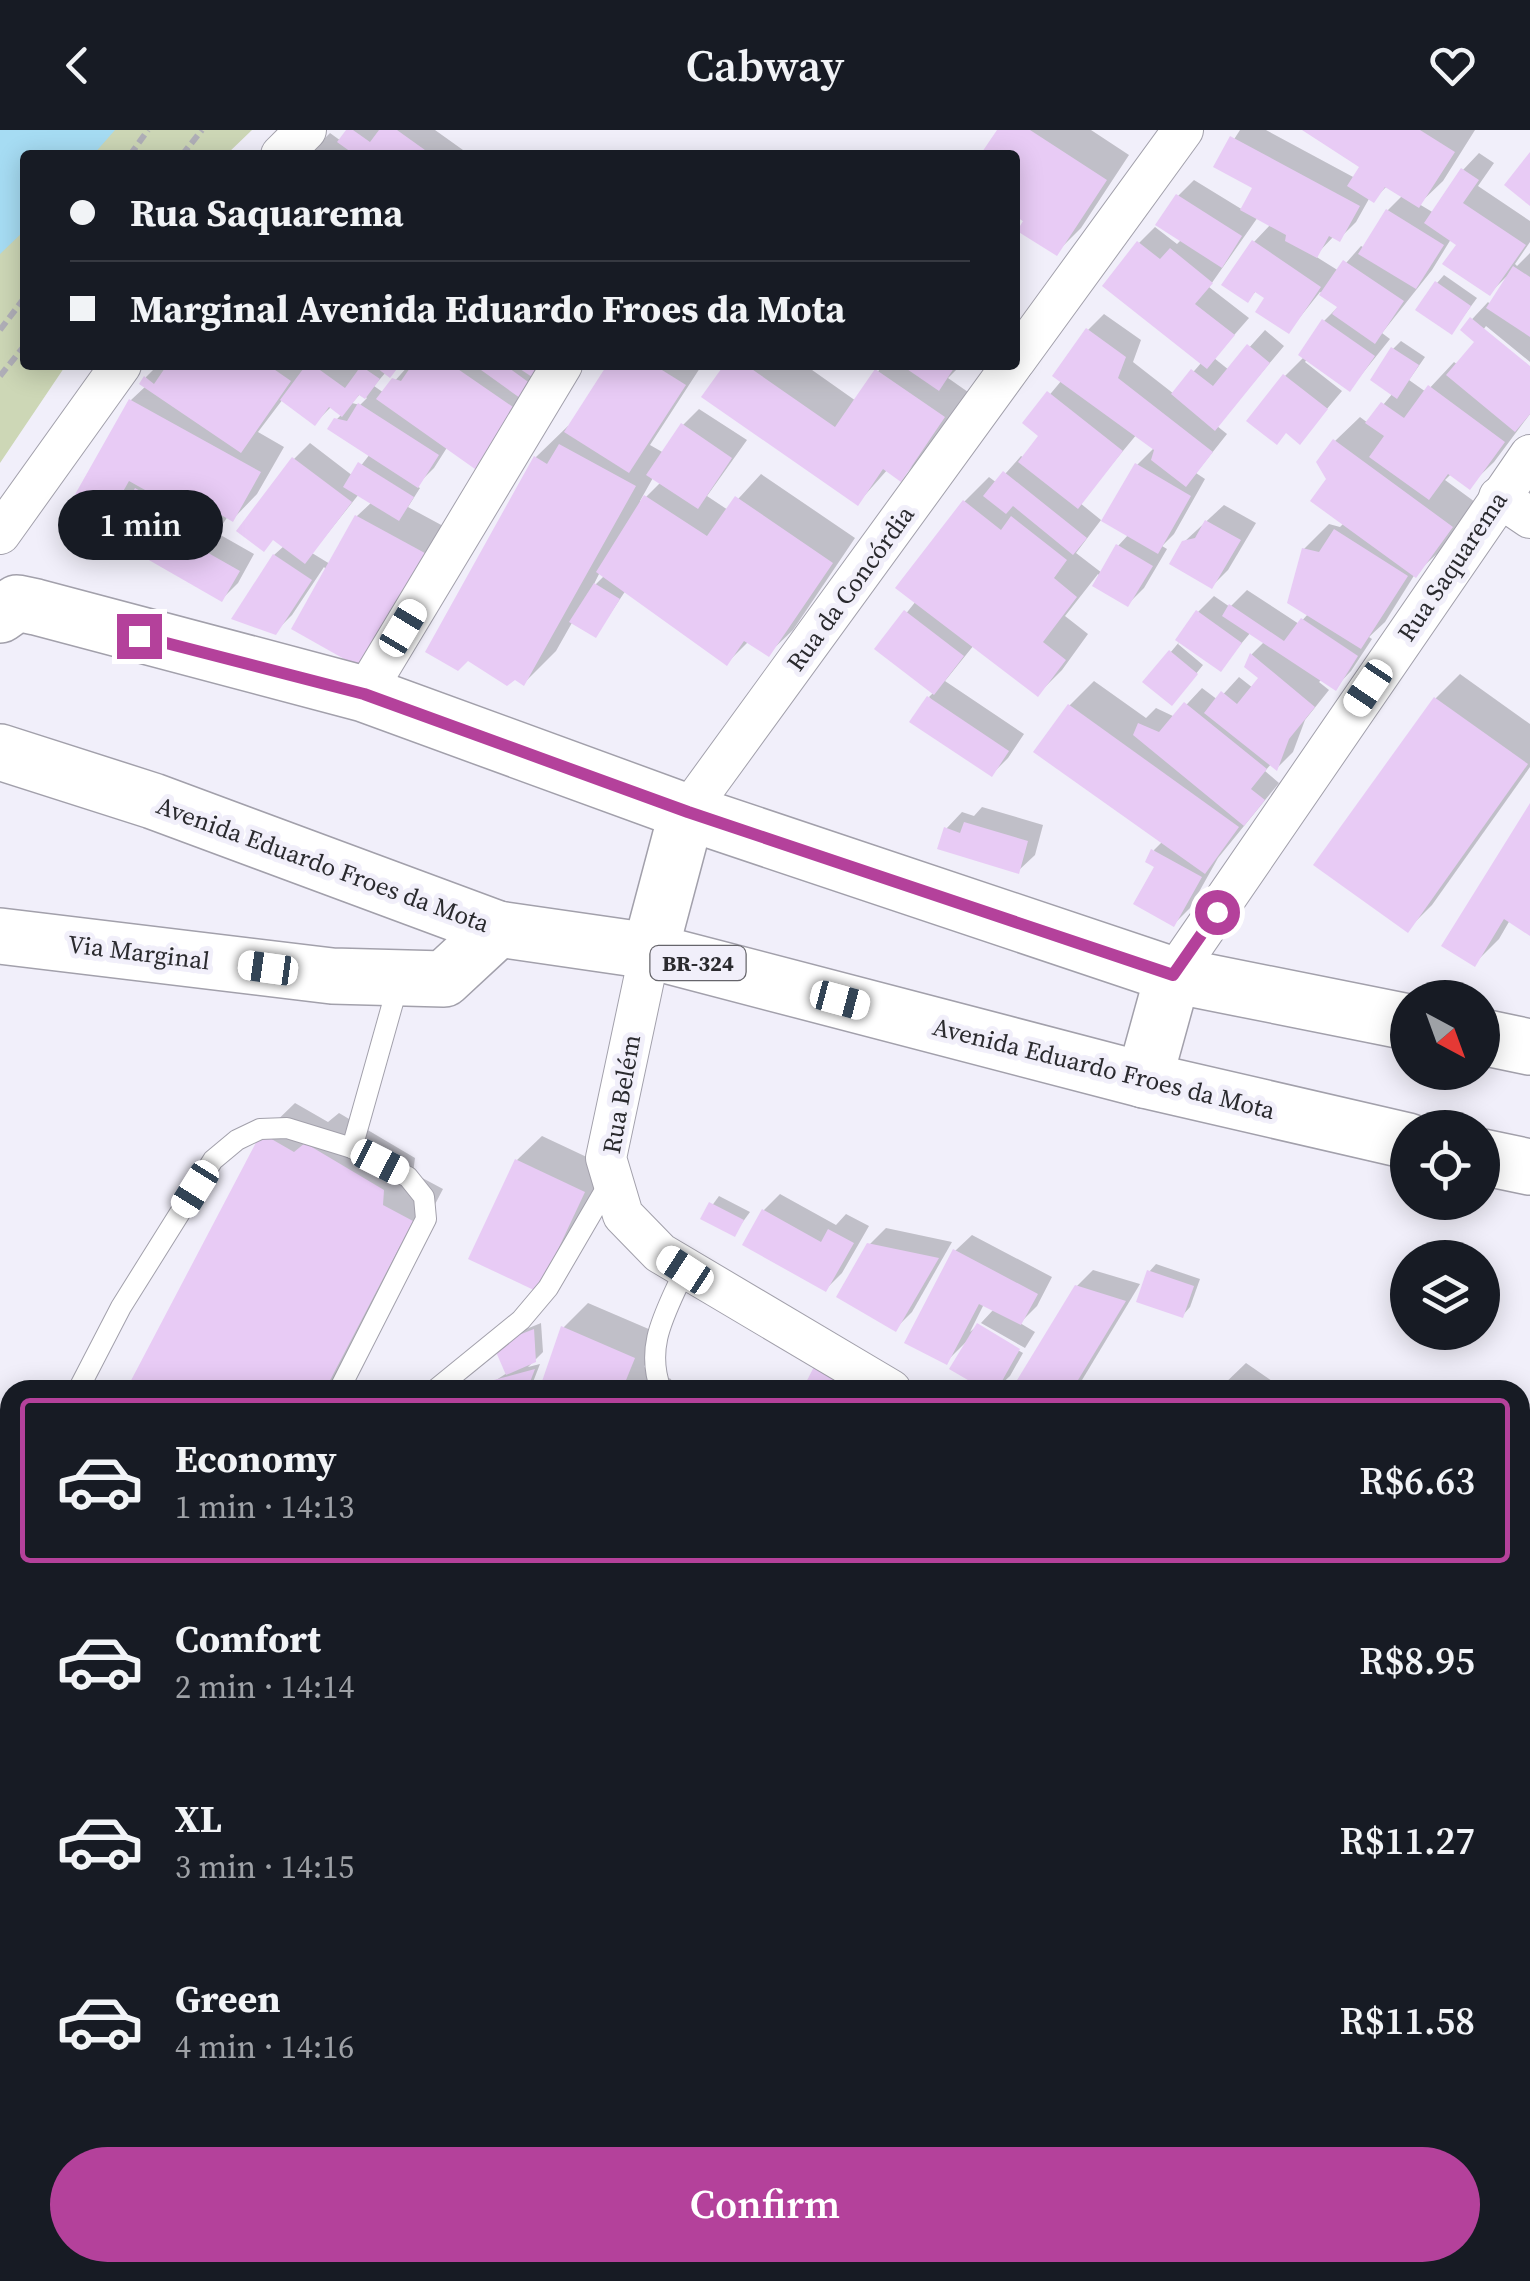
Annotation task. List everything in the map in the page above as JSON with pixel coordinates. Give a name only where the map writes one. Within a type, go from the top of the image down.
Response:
[{"type":"main road","points":[[6,598],[364,694],[688,812],[1173,975],[1390,1018]]},
{"type":"main road","name":"Avenida Eduardo Froes da Mota","points":[[0,752],[152,802],[498,930],[650,951],[1144,1080],[1390,1138]]},
{"type":"main road","points":[[650,951],[688,812]]},
{"type":"main road","name":"Via Marginal","points":[[0,936],[332,976],[444,979],[498,930]]},
{"type":"main road","points":[[1144,1080],[1173,975]]},
{"type":"main road","points":[[1500,1041],[1530,1047]]},
{"type":"main road","points":[[1500,1161],[1530,1167]]},
{"type":"street","points":[[287,150],[306,130]]},
{"type":"street","name":"Rua da Concórdia","points":[[1020,355],[1183,130]]},
{"type":"street","points":[[0,534],[117,370]]},
{"type":"street","points":[[364,694],[559,370]]},
{"type":"street","name":"Rua da Concórdia","points":[[688,812],[1009,370]]},
{"type":"street","name":"Rua Saquarema","points":[[1173,975],[1514,508],[1530,455]]},
{"type":"street","name":"Rua Belém","points":[[650,951],[606,1158],[622,1214],[660,1253],[685,1270],[874,1380]]},
{"type":"lane","points":[[352,1148],[400,979]]},
{"type":"lane","points":[[83,1380],[122,1308],[213,1160],[260,1129],[286,1128],[352,1148],[408,1176],[424,1196],[426,1218],[343,1380]]},
{"type":"lane","points":[[447,1380],[521,1320],[548,1288],[612,1177]]},
{"type":"lane","points":[[657,1380],[654,1342],[685,1270]]},
{"type":"path","points":[[186,150],[202,130]]},
{"type":"path","points":[[0,330],[20,304]]},
{"type":"path","points":[[0,376],[20,352]]},
{"type":"green space","points":[[0,130],[252,130],[231,150],[20,150],[20,370],[63,370],[0,463]]},
{"type":"water","points":[[0,130],[115,130],[97,150],[20,150],[20,235],[0,254]]},
{"type":"building","points":[[346,130],[353,130],[370,142],[379,130],[397,130],[425,150],[348,150],[337,142]]},
{"type":"building","points":[[997,130],[1030,130],[1107,180],[1057,256],[1020,233],[1023,221],[1020,150],[983,150]]},
{"type":"building","points":[[1302,130],[1420,130],[1455,152],[1419,208],[1385,187],[1374,203],[1347,186],[1359,167]]},
{"type":"building","points":[[1230,136],[1360,206],[1340,242],[1329,236],[1317,258],[1285,241],[1286,235],[1240,210],[1252,188],[1213,167]]},
{"type":"building","points":[[1530,152],[1530,206],[1504,185]]},
{"type":"building","points":[[1461,168],[1479,180],[1463,203],[1526,245],[1490,296],[1442,264],[1456,245],[1424,223]]},
{"type":"building","points":[[1176,194],[1242,236],[1222,268],[1155,225]]},
{"type":"building","points":[[1386,209],[1444,245],[1416,289],[1358,254]]},
{"type":"building","points":[[1252,240],[1321,287],[1289,334],[1255,312],[1264,298],[1255,292],[1248,303],[1221,285]]},
{"type":"building","points":[[1137,241],[1160,259],[1170,248],[1213,283],[1195,304],[1235,335],[1207,369],[1102,286]]},
{"type":"building","points":[[1343,260],[1404,301],[1375,344],[1332,314],[1337,307],[1319,295]]},
{"type":"building","points":[[1513,266],[1530,277],[1530,337],[1486,308]]},
{"type":"building","points":[[1435,281],[1471,306],[1452,335],[1415,310]]},
{"type":"building","points":[[1470,317],[1530,366],[1530,414],[1515,432],[1446,375],[1474,342],[1460,330]]},
{"type":"building","points":[[1322,319],[1375,356],[1350,392],[1298,355]]},
{"type":"building","points":[[1086,328],[1126,357],[1118,378],[1213,452],[1186,487],[1151,460],[1154,450],[1052,376]]},
{"type":"building","points":[[1247,344],[1270,363],[1215,431],[1171,394],[1191,369],[1213,386]]},
{"type":"building","points":[[1391,347],[1419,365],[1397,399],[1370,380]]},
{"type":"building","points":[[164,370],[275,370],[291,381],[241,453],[139,384],[144,376],[154,384]]},
{"type":"building","points":[[302,370],[320,370],[345,388],[358,370],[367,370],[380,379],[365,399],[359,395],[342,417],[329,407],[315,426],[280,400]]},
{"type":"building","points":[[380,370],[396,370],[390,378]]},
{"type":"building","points":[[409,370],[459,370],[516,409],[475,469],[376,399],[392,378],[401,381]]},
{"type":"building","points":[[481,370],[512,370],[531,384],[520,398]]},
{"type":"building","points":[[522,370],[541,370],[535,379]]},
{"type":"building","points":[[604,370],[662,370],[686,385],[629,473],[564,432]]},
{"type":"building","points":[[720,370],[753,370],[835,427],[876,370],[945,417],[901,482],[883,469],[858,506],[701,397]]},
{"type":"building","points":[[908,370],[953,370],[939,391]]},
{"type":"building","points":[[1283,374],[1328,409],[1300,445],[1286,433],[1277,445],[1246,421]]},
{"type":"building","points":[[1428,385],[1505,442],[1470,490],[1448,474],[1429,500],[1369,457],[1384,436],[1365,423],[1381,402],[1404,418]]},
{"type":"building","points":[[1047,391],[1123,451],[1078,509],[1018,462],[1038,436],[1022,423]]},
{"type":"building","points":[[129,399],[261,472],[233,522],[211,509],[204,523],[129,481],[95,541],[60,521]]},
{"type":"building","points":[[358,403],[439,455],[418,488],[327,429],[334,418],[347,421]]},
{"type":"building","points":[[681,423],[732,458],[698,509],[646,475]]},
{"type":"building","points":[[1333,439],[1453,527],[1416,578],[1310,501],[1326,479],[1316,462]]},
{"type":"building","points":[[559,444],[636,486],[524,686],[515,680],[507,686],[468,661],[458,671],[425,652],[534,456],[547,464]]},
{"type":"building","points":[[292,457],[352,502],[305,564],[273,540],[264,552],[236,531]]},
{"type":"building","points":[[358,462],[414,497],[399,521],[343,487]]},
{"type":"building","points":[[1135,463],[1191,496],[1158,554],[1101,521]]},
{"type":"building","points":[[1003,471],[1087,538],[1073,555],[1013,506],[1006,514],[983,496]]},
{"type":"building","points":[[135,488],[214,532],[203,550],[240,571],[222,602],[107,536]]},
{"type":"building","points":[[644,495],[707,536],[735,496],[833,563],[769,657],[744,641],[727,666],[596,572]]},
{"type":"building","points":[[963,500],[1001,530],[1011,516],[1067,560],[1054,578],[1077,597],[1043,642],[1066,660],[1038,697],[895,588]]},
{"type":"building","points":[[355,515],[434,558],[369,673],[291,629]]},
{"type":"building","points":[[1205,520],[1241,540],[1212,589],[1169,564],[1182,541],[1195,538]]},
{"type":"building","points":[[1334,529],[1408,576],[1361,649],[1287,603],[1302,548],[1319,552]]},
{"type":"building","points":[[1116,544],[1153,566],[1128,607],[1092,586]]},
{"type":"building","points":[[273,554],[312,580],[276,635],[231,619]]},
{"type":"building","points":[[594,583],[620,599],[596,638],[569,622]]},
{"type":"building","points":[[1229,604],[1284,641],[1301,618],[1358,656],[1336,691],[1222,616]]},
{"type":"building","points":[[904,610],[964,656],[934,695],[874,649]]},
{"type":"building","points":[[1196,610],[1242,643],[1221,672],[1175,640]]},
{"type":"building","points":[[1169,650],[1198,674],[1172,706],[1142,682]]},
{"type":"building","points":[[1250,653],[1315,707],[1289,739],[1277,771],[1204,713],[1221,691],[1237,704],[1258,678],[1244,667]]},
{"type":"building","points":[[927,696],[1009,751],[992,777],[909,722]]},
{"type":"building","points":[[1434,697],[1528,764],[1408,933],[1313,865]]},
{"type":"building","points":[[1184,702],[1267,769],[1251,789],[1265,800],[1244,826],[1133,735],[1138,723],[1159,732]]},
{"type":"building","points":[[1068,704],[1239,827],[1205,874],[1033,752]]},
{"type":"building","points":[[1530,803],[1530,936],[1504,919],[1475,967],[1441,946]]},
{"type":"building","points":[[964,822],[1028,841],[1019,874],[937,849],[944,827],[960,833]]},
{"type":"building","points":[[1151,849],[1202,877],[1174,927],[1133,904],[1154,867],[1145,862]]},
{"type":"building","points":[[261,1133],[294,1152],[305,1143],[384,1190],[383,1205],[413,1221],[330,1380],[131,1380]]},
{"type":"building","points":[[515,1159],[585,1192],[538,1292],[468,1259]]},
{"type":"building","points":[[709,1202],[744,1220],[735,1237],[700,1219]]},
{"type":"building","points":[[762,1209],[821,1242],[828,1229],[854,1243],[826,1292],[742,1245]]},
{"type":"building","points":[[867,1243],[939,1258],[896,1332],[836,1297]]},
{"type":"building","points":[[953,1249],[1038,1294],[1021,1325],[979,1304],[947,1365],[904,1343]]},
{"type":"building","points":[[1147,1270],[1194,1286],[1183,1318],[1136,1302]]},
{"type":"building","points":[[1075,1285],[1126,1301],[1078,1380],[1017,1380]]},
{"type":"building","points":[[977,1323],[1020,1349],[1003,1380],[968,1380],[949,1369]]},
{"type":"building","points":[[561,1326],[635,1358],[626,1380],[542,1380]]},
{"type":"building","points":[[534,1329],[536,1362],[506,1375],[493,1345]]},
{"type":"building","points":[[816,1363],[849,1380],[807,1380]]},
{"type":"building","points":[[535,1369],[531,1380],[494,1380]]},
{"type":"route","points":[[139,636],[364,694],[688,812],[1173,975],[1217,912]]}]
